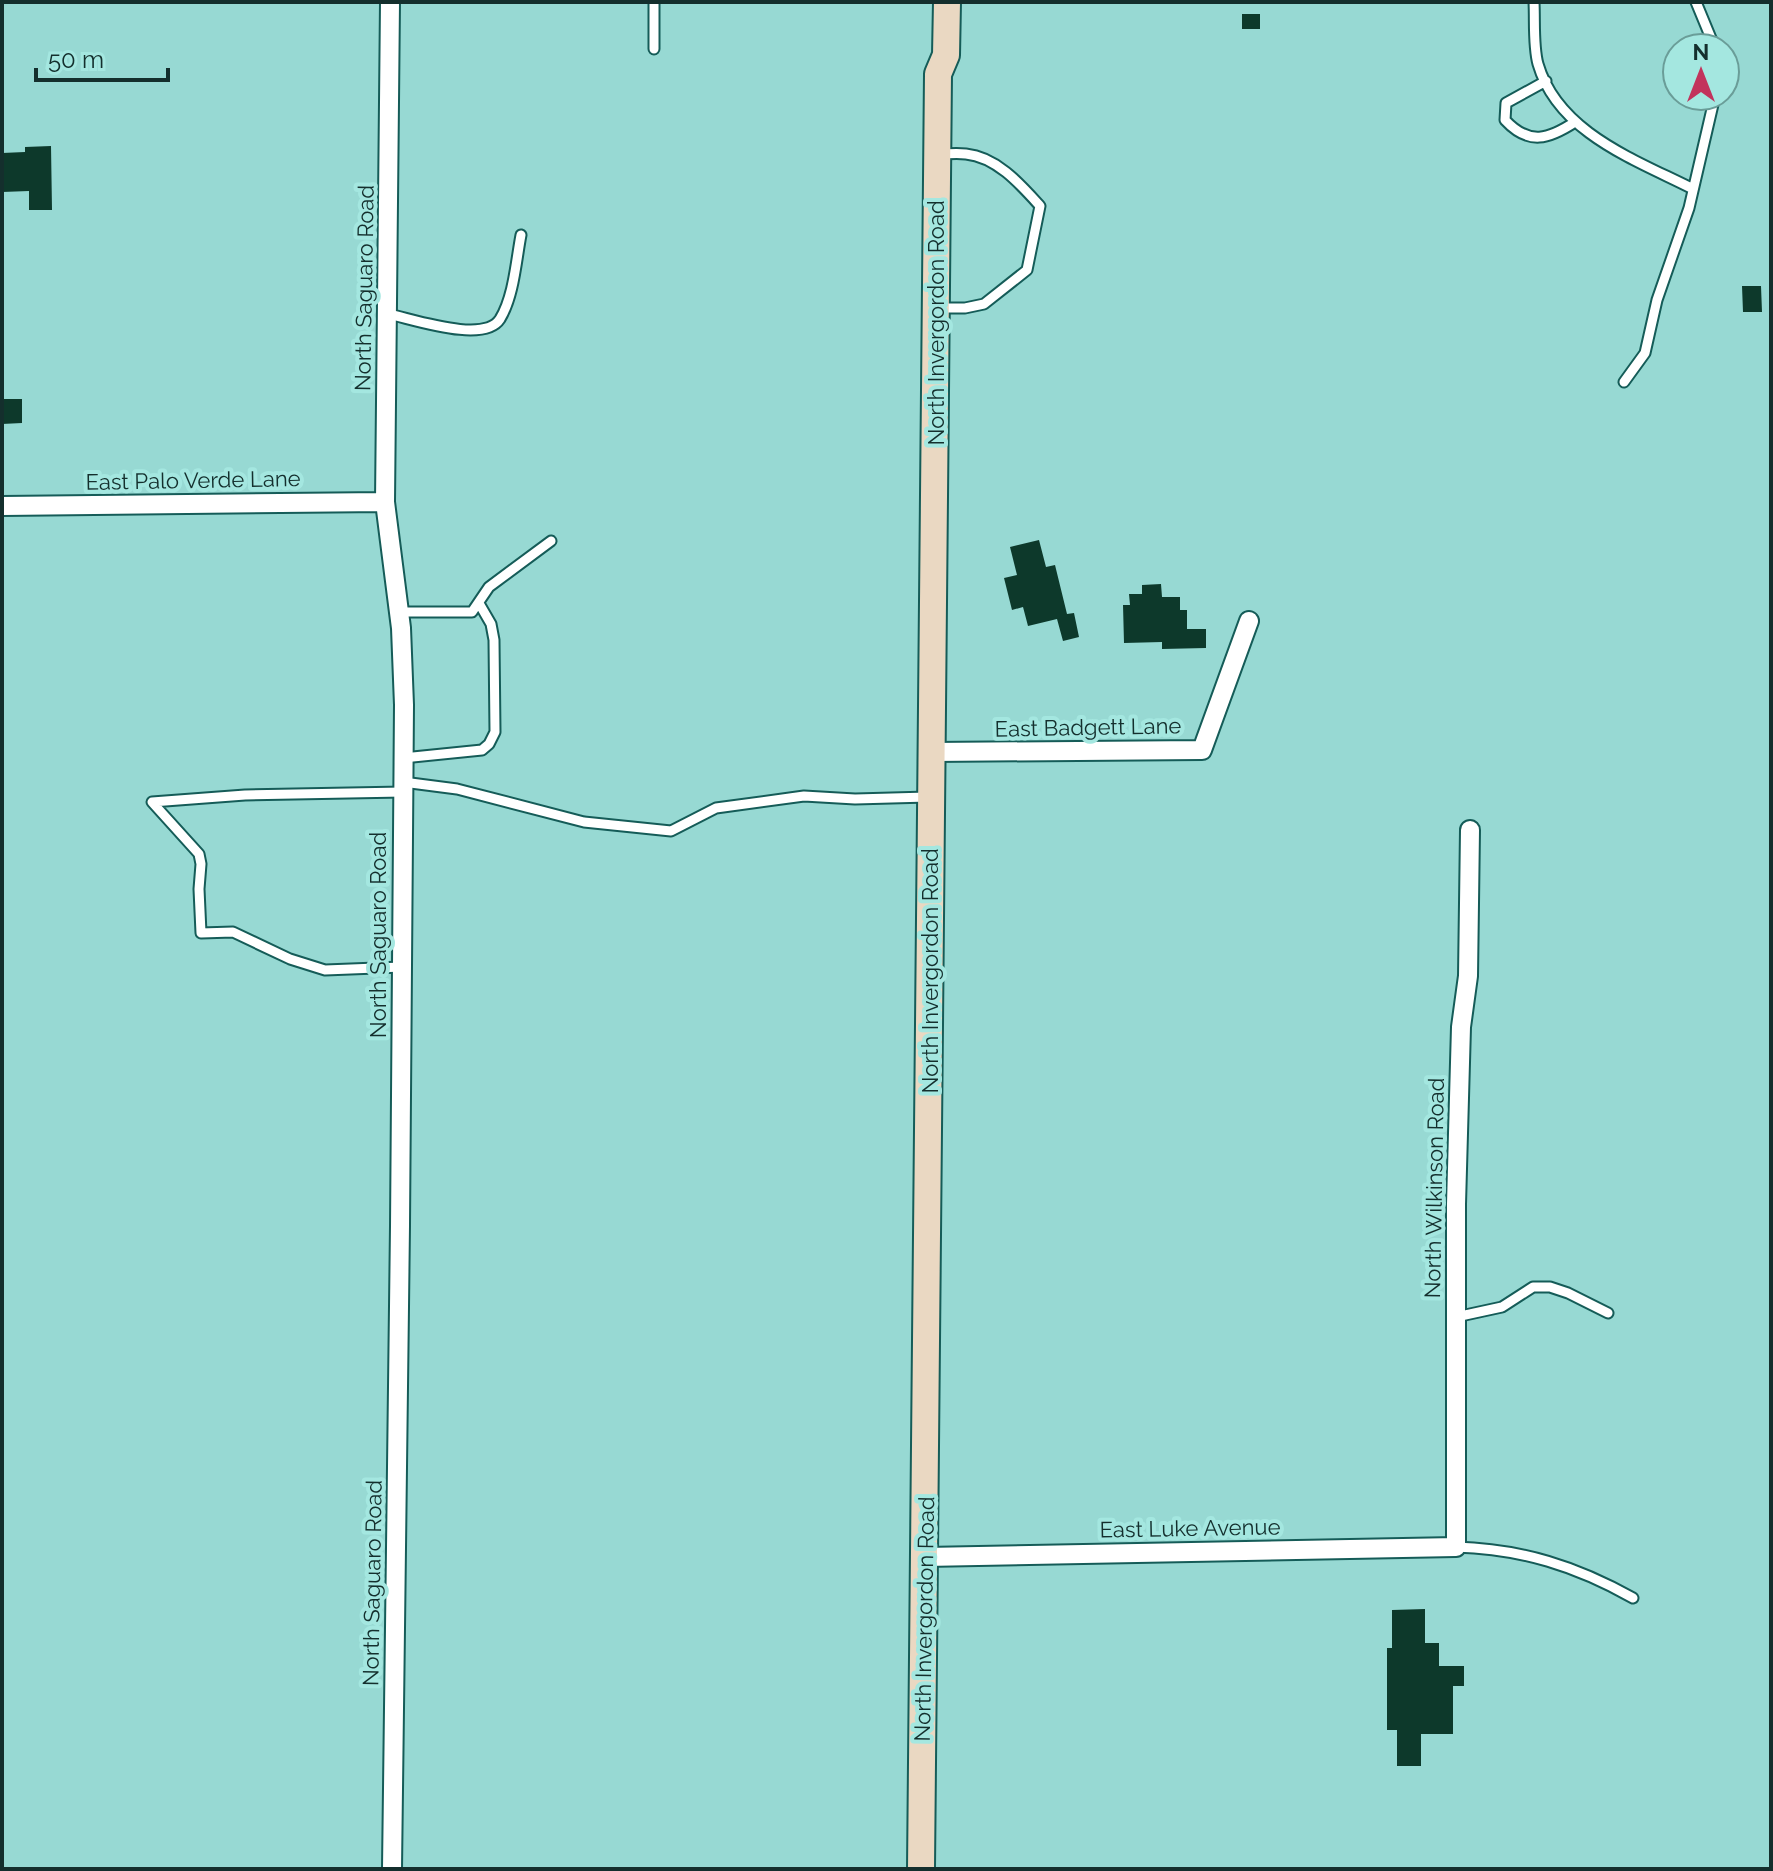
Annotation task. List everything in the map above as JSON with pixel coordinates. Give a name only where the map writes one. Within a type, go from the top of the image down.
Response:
[{"type":"street","name":"North Saguaro Road","points":[[390,2],[385,502],[403,666],[392,1869]]},
{"type":"street","name":"North Invergordon Road","points":[[929,2],[929,56],[938,74]]},
{"type":"street","name":"North Invergordon Road","points":[[921,1869],[938,74],[946,55],[947,2]]},
{"type":"street","name":"East Palo Verde Lane","points":[[2,506],[385,502]]},
{"type":"street","name":"East Badgett Lane","points":[[932,752],[1202,750],[1249,621]]},
{"type":"street","name":"North Wilkinson Road","points":[[1456,1547],[1461,1027],[1468,976],[1470,830]]},
{"type":"street","name":"East Luke Avenue","points":[[925,1557],[1456,1547]]},
{"type":"lane","points":[[654,2],[654,49]]},
{"type":"lane","points":[[1534,2],[1538,63],[1569,117],[1618,151],[1693,189]]},
{"type":"lane","points":[[1696,2],[1708,32]]},
{"type":"lane","points":[[1546,81],[1506,103],[1505,120],[1513,129],[1531,138],[1546,138],[1575,122]]},
{"type":"lane","points":[[1624,382],[1645,353],[1657,300],[1693,189],[1711,112]]},
{"type":"lane","points":[[936,308],[965,308],[984,304],[1027,270],[1040,206],[1012,175],[991,164],[969,154],[937,154]]},
{"type":"lane","points":[[388,314],[465,331],[490,329],[499,322],[507,305],[521,235]]},
{"type":"lane","points":[[399,612],[472,612],[480,605],[489,587],[551,541]]},
{"type":"lane","points":[[403,758],[482,750],[489,744],[495,732],[494,640],[491,624],[480,605]]},
{"type":"lane","points":[[402,967],[325,970],[290,959],[233,932],[201,933],[199,854],[152,802],[403,787],[457,789],[584,822],[671,831],[716,808],[804,796],[855,799],[932,797]]},
{"type":"lane","points":[[1456,1317],[1502,1307],[1533,1287],[1550,1287],[1568,1293],[1608,1313]]},
{"type":"lane","points":[[1456,1547],[1511,1552],[1550,1561],[1592,1576],[1633,1598]]},
{"type":"building","points":[[1242,14],[1260,14],[1260,29],[1242,29]]},
{"type":"building","points":[[51,146],[52,210],[29,210],[29,191],[2,192],[2,153],[25,152],[25,147]]},
{"type":"building","points":[[1742,286],[1761,286],[1762,312],[1743,312]]},
{"type":"building","points":[[2,399],[22,399],[22,423],[2,424]]},
{"type":"building","points":[[1039,540],[1046,567],[1055,565],[1067,614],[1074,613],[1079,637],[1063,641],[1057,619],[1028,626],[1023,607],[1012,610],[1004,578],[1017,575],[1010,547]]},
{"type":"building","points":[[1161,584],[1162,597],[1180,597],[1180,610],[1187,610],[1187,629],[1206,629],[1206,648],[1162,649],[1162,642],[1124,643],[1123,605],[1130,605],[1129,594],[1142,594],[1142,585]]},
{"type":"building","points":[[1425,1609],[1425,1643],[1439,1643],[1439,1666],[1464,1666],[1464,1686],[1453,1686],[1453,1734],[1421,1734],[1421,1766],[1397,1766],[1397,1730],[1387,1730],[1387,1648],[1392,1648],[1392,1610]]}]
